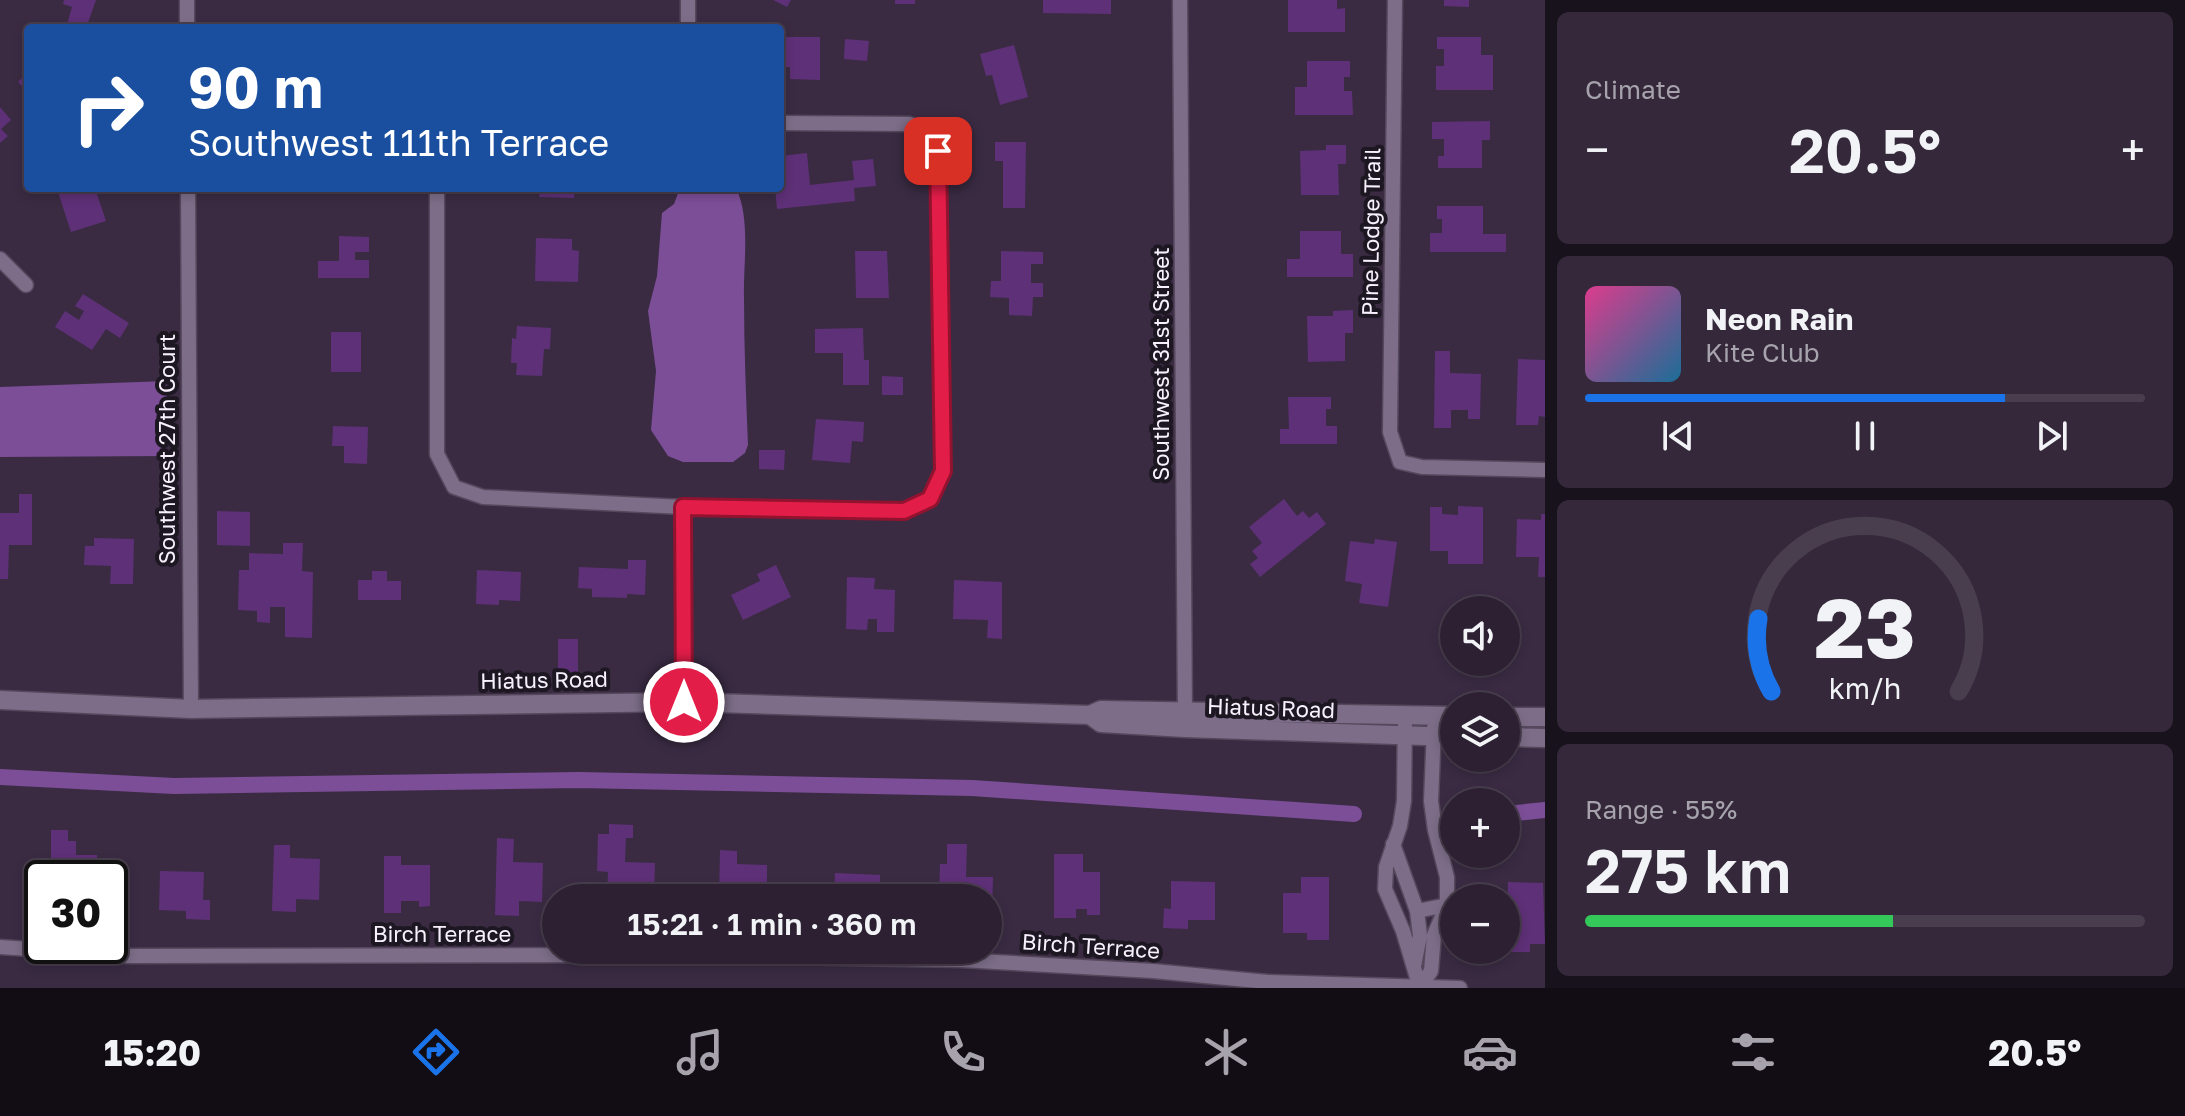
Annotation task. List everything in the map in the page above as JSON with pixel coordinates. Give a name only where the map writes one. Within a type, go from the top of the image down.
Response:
[{"type":"street","points":[[187,0],[187,24]]},
{"type":"street","points":[[688,0],[688,24]]},
{"type":"street","name":"Southwest 31st Street","points":[[1180,0],[1185,720]]},
{"type":"street","name":"Pine Lodge Trail","points":[[1395,0],[1390,432],[1400,462],[1422,467],[1545,470]]},
{"type":"street","points":[[437,192],[437,454],[454,487],[483,497],[683,507],[904,511],[930,499],[943,471],[938,151],[932,134],[909,124],[784,123]]},
{"type":"street","name":"Southwest 27th Court","points":[[188,192],[191,709]]},
{"type":"street","points":[[0,259],[26,285]]},
{"type":"street","points":[[683,507],[684,702]]},
{"type":"street","name":"Hiatus Road","points":[[0,700],[191,709],[684,702],[1090,715],[1101,723],[1405,714],[1440,716]]},
{"type":"street","points":[[1405,714],[1404,801],[1400,826],[1386,867],[1385,889],[1420,988]]},
{"type":"street","points":[[1434,716],[1431,801],[1447,884]]},
{"type":"street","points":[[1520,717],[1545,717]]},
{"type":"street","name":"Hiatus Road","points":[[1185,720],[1440,736]]},
{"type":"street","points":[[1520,737],[1545,738]]},
{"type":"street","points":[[1393,843],[1417,911],[1420,936],[1414,966]]},
{"type":"street","points":[[1417,911],[1440,906]]},
{"type":"street","points":[[1420,988],[1431,971],[1434,935],[1440,921]]},
{"type":"street","name":"Birch Terrace","points":[[0,947],[128,956],[668,955],[961,960],[1153,971],[1268,982],[1460,988]]},
{"type":"shaded area","points":[[678,192],[738,192],[741,200],[745,242],[748,445],[745,453],[733,462],[683,462],[668,456],[651,430],[656,371],[648,311],[657,276],[662,213],[674,204]]},
{"type":"shaded area","points":[[167,381],[167,456],[0,457],[0,387]]},
{"type":"building","points":[[64,0],[96,0],[87,24],[67,24],[72,7],[63,4]]},
{"type":"building","points":[[773,0],[791,0],[787,7]]},
{"type":"building","points":[[895,0],[915,0],[915,4],[895,4]]},
{"type":"building","points":[[1043,0],[1111,0],[1111,14],[1043,13]]},
{"type":"building","points":[[1288,0],[1337,0],[1337,9],[1345,8],[1345,32],[1288,32]]},
{"type":"building","points":[[1444,0],[1469,0],[1469,7],[1444,6]]},
{"type":"building","points":[[784,37],[820,37],[820,80],[790,79],[790,67],[784,67]]},
{"type":"building","points":[[1437,37],[1481,37],[1481,55],[1493,55],[1493,90],[1436,90],[1436,66],[1444,66],[1444,49],[1437,49]]},
{"type":"building","points":[[845,39],[869,41],[867,61],[844,59]]},
{"type":"building","points":[[1014,45],[1028,97],[1000,105],[992,75],[986,76],[980,54]]},
{"type":"building","points":[[1307,61],[1350,61],[1350,77],[1344,77],[1344,91],[1352,91],[1353,115],[1295,115],[1295,87],[1307,87]]},
{"type":"building","points":[[0,107],[11,120],[1,129],[8,136],[0,143]]},
{"type":"building","points":[[1490,121],[1490,140],[1482,140],[1482,168],[1438,168],[1438,156],[1444,156],[1444,139],[1432,139],[1432,122]]},
{"type":"building","points":[[995,142],[1026,142],[1025,208],[1003,208],[1003,161],[995,161]]},
{"type":"building","points":[[1326,145],[1346,145],[1346,164],[1338,164],[1339,195],[1301,195],[1300,151],[1326,150]]},
{"type":"building","points":[[807,153],[810,185],[854,180],[852,161],[873,159],[876,186],[854,188],[855,201],[777,209],[775,192],[784,192],[784,156]]},
{"type":"building","points":[[58,192],[96,192],[106,221],[71,232]]},
{"type":"building","points":[[540,192],[575,192],[574,198],[539,197]]},
{"type":"building","points":[[1437,206],[1483,206],[1483,234],[1506,234],[1506,252],[1430,252],[1430,233],[1442,233],[1442,219],[1437,219]]},
{"type":"building","points":[[1300,231],[1341,231],[1341,254],[1353,254],[1353,277],[1287,277],[1287,259],[1300,259]]},
{"type":"building","points":[[339,236],[369,237],[369,252],[355,252],[355,260],[369,260],[369,278],[318,278],[318,261],[339,261]]},
{"type":"building","points":[[536,238],[572,239],[572,250],[579,251],[578,282],[535,281]]},
{"type":"building","points":[[855,251],[887,251],[889,298],[856,298]]},
{"type":"building","points":[[1001,251],[1043,252],[1043,264],[1031,264],[1031,283],[1043,283],[1043,297],[1033,297],[1032,316],[1009,315],[1009,298],[990,297],[991,281],[1001,281]]},
{"type":"building","points":[[83,294],[129,323],[120,338],[106,329],[92,350],[55,327],[65,311],[79,320],[84,311],[75,306]]},
{"type":"building","points":[[1353,310],[1353,333],[1345,333],[1345,361],[1308,362],[1307,316],[1333,316],[1333,311]]},
{"type":"building","points":[[517,326],[551,328],[550,349],[544,349],[542,376],[516,375],[517,363],[511,363],[512,338],[516,339]]},
{"type":"building","points":[[863,328],[864,360],[869,360],[869,385],[843,385],[843,353],[815,353],[815,329]]},
{"type":"building","points":[[331,332],[361,332],[361,372],[331,372]]},
{"type":"building","points":[[1435,351],[1450,351],[1450,373],[1481,374],[1480,419],[1468,419],[1468,410],[1451,410],[1451,428],[1434,428]]},
{"type":"building","points":[[1518,359],[1545,360],[1545,417],[1539,416],[1538,425],[1516,425]]},
{"type":"building","points":[[882,376],[903,377],[903,395],[882,395]]},
{"type":"building","points":[[1288,397],[1331,397],[1331,409],[1326,409],[1326,426],[1337,426],[1337,444],[1280,444],[1280,429],[1289,429]]},
{"type":"building","points":[[816,419],[864,422],[863,442],[852,441],[850,463],[812,460]]},
{"type":"building","points":[[333,426],[368,427],[367,464],[344,463],[344,446],[332,446]]},
{"type":"building","points":[[759,450],[785,450],[784,470],[759,469]]},
{"type":"building","points":[[19,494],[32,494],[32,545],[9,545],[8,579],[0,579],[0,513],[19,513]]},
{"type":"building","points":[[1284,499],[1297,516],[1303,511],[1309,518],[1317,512],[1326,524],[1260,577],[1250,564],[1258,558],[1252,551],[1262,543],[1249,527]]},
{"type":"building","points":[[1458,506],[1483,507],[1483,564],[1448,564],[1448,551],[1430,551],[1430,507],[1442,507],[1442,514],[1458,515]]},
{"type":"building","points":[[217,511],[250,512],[250,546],[217,545]]},
{"type":"building","points":[[1541,514],[1545,514],[1545,577],[1538,577],[1539,557],[1516,557],[1517,519],[1541,520]]},
{"type":"building","points":[[94,538],[134,539],[133,584],[110,584],[111,566],[84,565],[85,546],[94,546]]},
{"type":"building","points":[[1375,539],[1397,542],[1388,607],[1359,603],[1362,584],[1345,581],[1350,541],[1374,544]]},
{"type":"building","points":[[283,543],[303,543],[302,571],[313,572],[312,638],[285,637],[285,607],[270,607],[270,623],[257,622],[257,611],[238,610],[239,570],[249,570],[249,553],[283,554]]},
{"type":"building","points":[[628,560],[646,560],[645,595],[592,597],[592,589],[578,588],[579,567],[628,569]]},
{"type":"building","points":[[776,565],[791,597],[743,620],[731,595],[760,581],[757,574]]},
{"type":"building","points":[[477,570],[521,572],[520,601],[499,600],[499,605],[476,604]]},
{"type":"building","points":[[372,571],[387,571],[387,581],[401,581],[401,600],[358,600],[358,580],[372,580]]},
{"type":"building","points":[[847,577],[875,578],[874,589],[895,590],[894,632],[877,632],[877,619],[868,619],[867,630],[846,629]]},
{"type":"building","points":[[954,580],[1002,582],[1002,639],[987,638],[988,620],[953,619]]},
{"type":"building","points":[[558,639],[578,639],[578,679],[558,679]]},
{"type":"building","points":[[609,824],[633,825],[633,838],[626,838],[625,862],[655,863],[654,884],[608,884],[608,872],[597,871],[598,834],[609,834]]},
{"type":"building","points":[[51,830],[68,830],[68,841],[76,841],[76,855],[97,855],[97,860],[51,860]]},
{"type":"building","points":[[497,838],[514,839],[513,862],[543,863],[542,902],[519,901],[519,916],[495,915]]},
{"type":"building","points":[[947,844],[967,844],[966,877],[993,877],[993,884],[939,884],[940,864],[947,864]]},
{"type":"building","points":[[274,845],[290,845],[290,858],[320,859],[319,900],[296,899],[296,912],[272,911]]},
{"type":"building","points":[[720,850],[737,851],[737,864],[767,865],[767,884],[719,884]]},
{"type":"building","points":[[1054,854],[1083,854],[1083,872],[1100,872],[1100,915],[1087,915],[1087,909],[1076,909],[1076,918],[1054,918]]},
{"type":"building","points":[[384,856],[401,856],[401,865],[430,865],[430,906],[419,907],[419,901],[401,901],[401,913],[384,913]]},
{"type":"building","points":[[160,871],[204,872],[203,900],[210,900],[210,920],[186,919],[186,911],[159,910]]},
{"type":"building","points":[[835,873],[880,875],[880,884],[835,884]]},
{"type":"building","points":[[1301,877],[1329,877],[1329,940],[1307,940],[1307,933],[1283,933],[1283,893],[1301,893]]},
{"type":"building","points":[[1171,881],[1215,882],[1215,920],[1188,920],[1188,929],[1163,928],[1164,908],[1171,909]]},
{"type":"building","points":[[1543,883],[1545,944],[1530,944],[1530,952],[1520,952],[1520,884],[1508,884]]},
{"type":"waterway","points":[[0,777],[174,786],[579,780],[972,788],[1354,814]]},
{"type":"waterway","points":[[1520,813],[1545,810]]},
{"type":"route","points":[[684,702],[683,507],[904,511],[930,499],[943,471],[938,151]]}]
